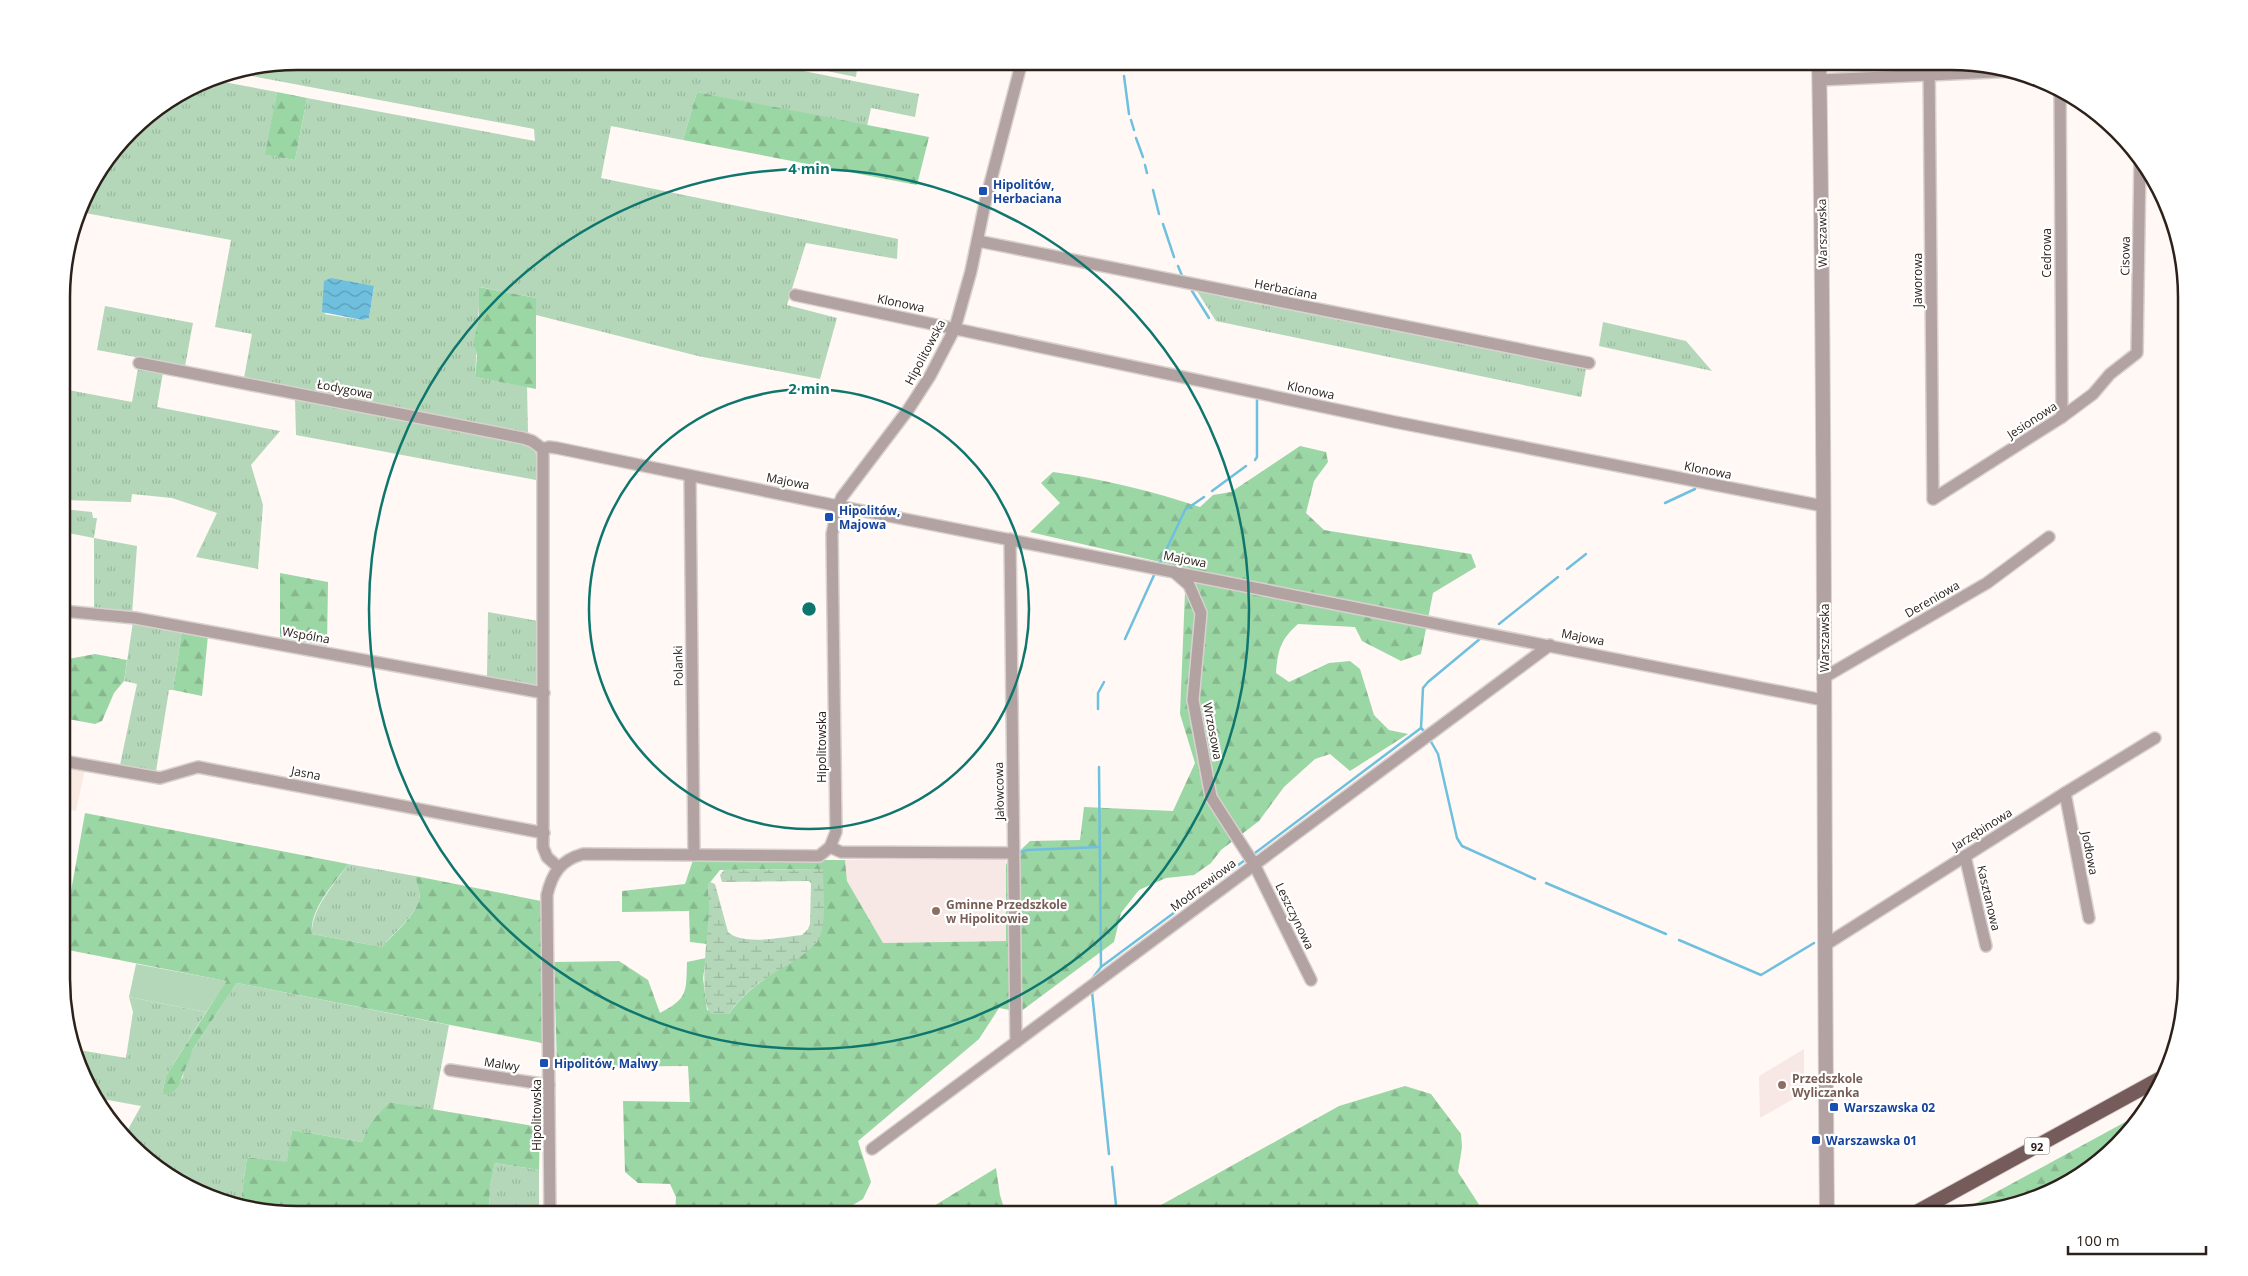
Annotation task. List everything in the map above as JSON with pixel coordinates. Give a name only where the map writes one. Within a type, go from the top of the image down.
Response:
[{"type":"main road","name":"92","points":[[1928,1206],[2153,1082]]},
{"type":"street","name":"Hipolitowska","points":[[830,847],[836,832],[832,534],[838,506],[926,383],[955,328],[1020,70]]},
{"type":"street","name":"Warszawska","points":[[1819,70],[1827,1206]]},
{"type":"street","name":"Jaworowa","points":[[1929,70],[1933,499]]},
{"type":"street","points":[[1820,80],[1981,72]]},
{"type":"street","name":"Cedrowa","points":[[2060,98],[2062,417]]},
{"type":"street","name":"Cisowa","points":[[2137,353],[2140,171]]},
{"type":"street","name":"Herbaciana","points":[[978,241],[1589,364]]},
{"type":"street","name":"Klonowa","points":[[795,295],[1395,422],[1823,506]]},
{"type":"street","name":"Jesionowa","points":[[1933,499],[2062,417],[2093,394],[2110,374],[2137,353]]},
{"type":"street","name":"Łodygowa","points":[[139,364],[523,438],[532,441],[543,449]]},
{"type":"street","name":"Majowa","points":[[543,449],[557,448],[838,506],[1172,570],[1823,700]]},
{"type":"street","points":[[543,449],[543,851],[546,857],[558,867],[568,859],[583,854],[819,856],[830,847],[840,852],[1013,853]]},
{"type":"street","name":"Polanki","points":[[690,476],[694,855]]},
{"type":"street","name":"Dereniowa","points":[[1824,678],[1988,583],[2050,537]]},
{"type":"street","name":"Jałowcowa","points":[[1010,539],[1016,1042]]},
{"type":"street","name":"Wrzosowa","points":[[1172,570],[1189,585],[1201,613],[1193,700],[1211,797],[1254,864]]},
{"type":"street","name":"Wspólna","points":[[70,612],[135,618],[544,693]]},
{"type":"street","name":"Modrzewiowa","points":[[872,1149],[1550,645]]},
{"type":"street","name":"Jarzębinowa","points":[[1825,945],[2155,738]]},
{"type":"street","name":"Jasna","points":[[70,762],[160,778],[198,767],[544,833]]},
{"type":"street","name":"Jodłowa","points":[[2065,793],[2089,918]]},
{"type":"street","name":"Kasztanowa","points":[[1965,856],[1986,946]]},
{"type":"street","name":"Leszczynowa","points":[[1254,864],[1311,980]]},
{"type":"street","name":"Hipolitowska","points":[[550,1206],[547,895],[550,882],[558,867]]},
{"type":"street","name":"Malwy","points":[[450,1070],[549,1086]]},
{"type":"shaded area","points":[[70,766],[85,769],[76,811],[70,810]]},
{"type":"shaded area","name":"Gminne Przedszkole w Hipolitowie","points":[[1006,859],[1006,941],[883,943],[847,881],[845,860]]},
{"type":"shaded area","name":"Przedszkole Wyliczanka","points":[[1804,1049],[1804,1093],[1760,1118],[1759,1076]]},
{"type":"green space","points":[[282,70],[798,70],[919,94],[915,117],[871,108],[867,126],[697,92],[683,140],[611,126],[601,178],[898,239],[897,259],[806,243],[787,305],[837,318],[820,379],[698,356],[536,315],[536,298],[480,287],[475,377],[527,387],[528,433],[244,378],[252,334],[215,327],[231,240],[86,213],[108,171],[126,147],[147,126],[184,100],[224,82],[277,92],[266,155],[295,160],[307,98],[535,141],[534,129],[248,75]],"holes":[[[374,286],[369,318],[361,320],[324,314]]]},
{"type":"green space","points":[[822,70],[857,70],[856,77]]},
{"type":"green space","points":[[277,92],[307,98],[295,160],[265,155]]},
{"type":"green space","points":[[697,92],[929,137],[917,185],[683,140]]},
{"type":"green space","points":[[479,287],[536,298],[536,389],[475,377],[477,356],[474,340],[479,319]]},
{"type":"green space","points":[[1195,288],[1223,297],[1586,369],[1581,397],[1216,321]]},
{"type":"green space","points":[[105,306],[193,323],[185,366],[97,350]]},
{"type":"green space","points":[[1603,322],[1686,341],[1712,371],[1599,346]]},
{"type":"green space","points":[[138,368],[163,373],[157,407],[280,431],[251,465],[263,505],[258,569],[196,557],[217,513],[172,498],[132,494],[131,502],[70,500],[70,390],[132,402]]},
{"type":"green space","points":[[295,399],[524,443],[534,447],[536,454],[536,480],[296,435]]},
{"type":"green space","points":[[1300,446],[1326,452],[1328,462],[1314,481],[1306,513],[1324,530],[1471,554],[1476,567],[1433,593],[1421,654],[1401,661],[1362,641],[1355,627],[1298,624],[1287,635],[1281,646],[1276,673],[1289,682],[1329,663],[1350,661],[1360,669],[1374,715],[1389,730],[1408,734],[1350,771],[1330,754],[1315,759],[1284,787],[1259,821],[1221,850],[1211,863],[1194,875],[1166,878],[1139,890],[1121,913],[1114,942],[1020,1012],[999,1008],[979,1039],[858,1141],[871,1182],[863,1199],[851,1206],[676,1206],[676,1197],[670,1184],[638,1183],[625,1172],[623,1101],[690,1102],[688,1066],[557,1067],[554,962],[619,961],[648,980],[660,1013],[676,1003],[684,994],[687,962],[706,958],[703,978],[707,1010],[729,1014],[759,983],[817,942],[823,869],[720,870],[708,885],[710,908],[707,944],[690,942],[689,911],[622,912],[622,891],[685,884],[693,860],[845,860],[847,881],[883,943],[1006,941],[1006,864],[1030,841],[1080,840],[1084,807],[1173,811],[1195,763],[1180,714],[1186,568],[1030,532],[1060,503],[1041,483],[1053,472],[1127,486],[1200,507],[1213,495],[1231,492]]},
{"type":"green space","points":[[70,510],[92,512],[93,518],[97,518],[94,538],[70,533]]},
{"type":"green space","points":[[94,538],[137,546],[132,614],[94,610]]},
{"type":"green space","points":[[280,573],[328,582],[327,646],[280,637]]},
{"type":"green space","points":[[488,612],[538,621],[539,686],[487,677]]},
{"type":"green space","points":[[133,622],[182,630],[173,690],[169,690],[156,771],[120,765],[137,684],[124,681]]},
{"type":"green space","points":[[182,630],[208,635],[202,696],[173,690]]},
{"type":"green space","points":[[95,654],[127,660],[124,681],[114,693],[102,721],[95,724],[70,719],[70,659]]},
{"type":"green space","points":[[85,813],[348,864],[319,906],[312,925],[312,934],[382,947],[408,919],[416,907],[420,894],[415,876],[541,901],[542,1043],[237,983],[193,1049],[178,1087],[170,1094],[162,1094],[166,1076],[226,981],[70,950],[70,897]]},
{"type":"green space","points":[[348,864],[415,876],[420,894],[416,907],[408,919],[382,947],[312,934],[315,915]]},
{"type":"green space","points":[[823,869],[824,915],[819,939],[804,954],[751,989],[729,1014],[711,1014],[707,1007],[704,981],[709,908],[708,884],[710,882],[715,884],[728,932],[735,936],[753,940],[802,935],[810,924],[811,884],[809,881],[722,882],[720,875],[724,870]]},
{"type":"green space","points":[[136,964],[227,981],[206,1012],[129,997]]},
{"type":"green space","points":[[237,983],[449,1025],[433,1110],[389,1102],[369,1125],[362,1142],[292,1130],[288,1163],[247,1157],[241,1199],[197,1183],[171,1168],[147,1150],[127,1130],[141,1106],[105,1099],[93,1079],[82,1050],[126,1058],[133,1012],[129,997],[206,1012],[166,1076],[162,1094],[170,1094],[183,1077],[184,1068],[193,1049]]},
{"type":"green space","points":[[1405,1086],[1431,1094],[1461,1134],[1462,1147],[1458,1172],[1480,1206],[1159,1206],[1339,1106]]},
{"type":"green space","points":[[389,1102],[540,1127],[539,1170],[495,1163],[490,1187],[489,1206],[282,1206],[241,1199],[247,1157],[287,1162],[292,1130],[362,1142],[369,1125]]},
{"type":"green space","points":[[2129,1120],[2101,1150],[2064,1176],[2024,1194],[1995,1202],[1972,1205]]},
{"type":"green space","points":[[495,1163],[539,1170],[539,1206],[489,1206],[490,1187]]},
{"type":"green space","points":[[996,1168],[1003,1206],[934,1206]]},
{"type":"water","points":[[331,278],[374,286],[369,318],[362,320],[322,312],[324,281]]},
{"type":"waterway","points":[[1124,76],[1129,114]]},
{"type":"waterway","points":[[1131,120],[1134,130]]},
{"type":"waterway","points":[[1136,138],[1143,157]]},
{"type":"waterway","points":[[1145,165],[1147,173]]},
{"type":"waterway","points":[[1153,190],[1159,214]]},
{"type":"waterway","points":[[1163,224],[1174,257]]},
{"type":"waterway","points":[[1178,266],[1183,278]]},
{"type":"waterway","points":[[1192,291],[1209,318]]},
{"type":"waterway","points":[[1255,460],[1257,457],[1257,400]]},
{"type":"waterway","points":[[1212,491],[1246,466]]},
{"type":"waterway","points":[[1665,503],[1695,489]]},
{"type":"waterway","points":[[1160,563],[1185,510],[1204,497]]},
{"type":"waterway","points":[[1567,569],[1586,554]]},
{"type":"waterway","points":[[1125,639],[1155,573]]},
{"type":"waterway","points":[[1499,624],[1558,577]]},
{"type":"waterway","points":[[1425,732],[1421,728],[1423,688],[1481,638]]},
{"type":"waterway","points":[[1098,709],[1098,693],[1104,682]]},
{"type":"waterway","points":[[1255,853],[1421,728]]},
{"type":"waterway","points":[[1430,740],[1438,754],[1457,838],[1462,846],[1535,879]]},
{"type":"waterway","points":[[1099,767],[1101,967]]},
{"type":"waterway","points":[[1018,853],[1027,850],[1100,847]]},
{"type":"waterway","points":[[1091,980],[1101,967],[1245,860]]},
{"type":"waterway","points":[[1546,883],[1666,934]]},
{"type":"waterway","points":[[1679,940],[1761,975],[1814,943]]},
{"type":"waterway","points":[[1092,992],[1109,1154]]},
{"type":"waterway","points":[[1112,1167],[1116,1206]]},
{"type":"place","name":"Hipolitów, Herbaciana","points":[[983,191]]},
{"type":"place","name":"Hipolitów, Majowa","points":[[829,517]]},
{"type":"place","name":"Gminne Przedszkole w Hipolitowie","points":[[936,911]]},
{"type":"place","name":"Hipolitów, Malwy","points":[[544,1063]]},
{"type":"place","name":"Przedszkole Wyliczanka","points":[[1782,1085]]},
{"type":"place","name":"Warszawska 02","points":[[1834,1107]]},
{"type":"place","name":"Warszawska 01","points":[[1816,1140]]}]
